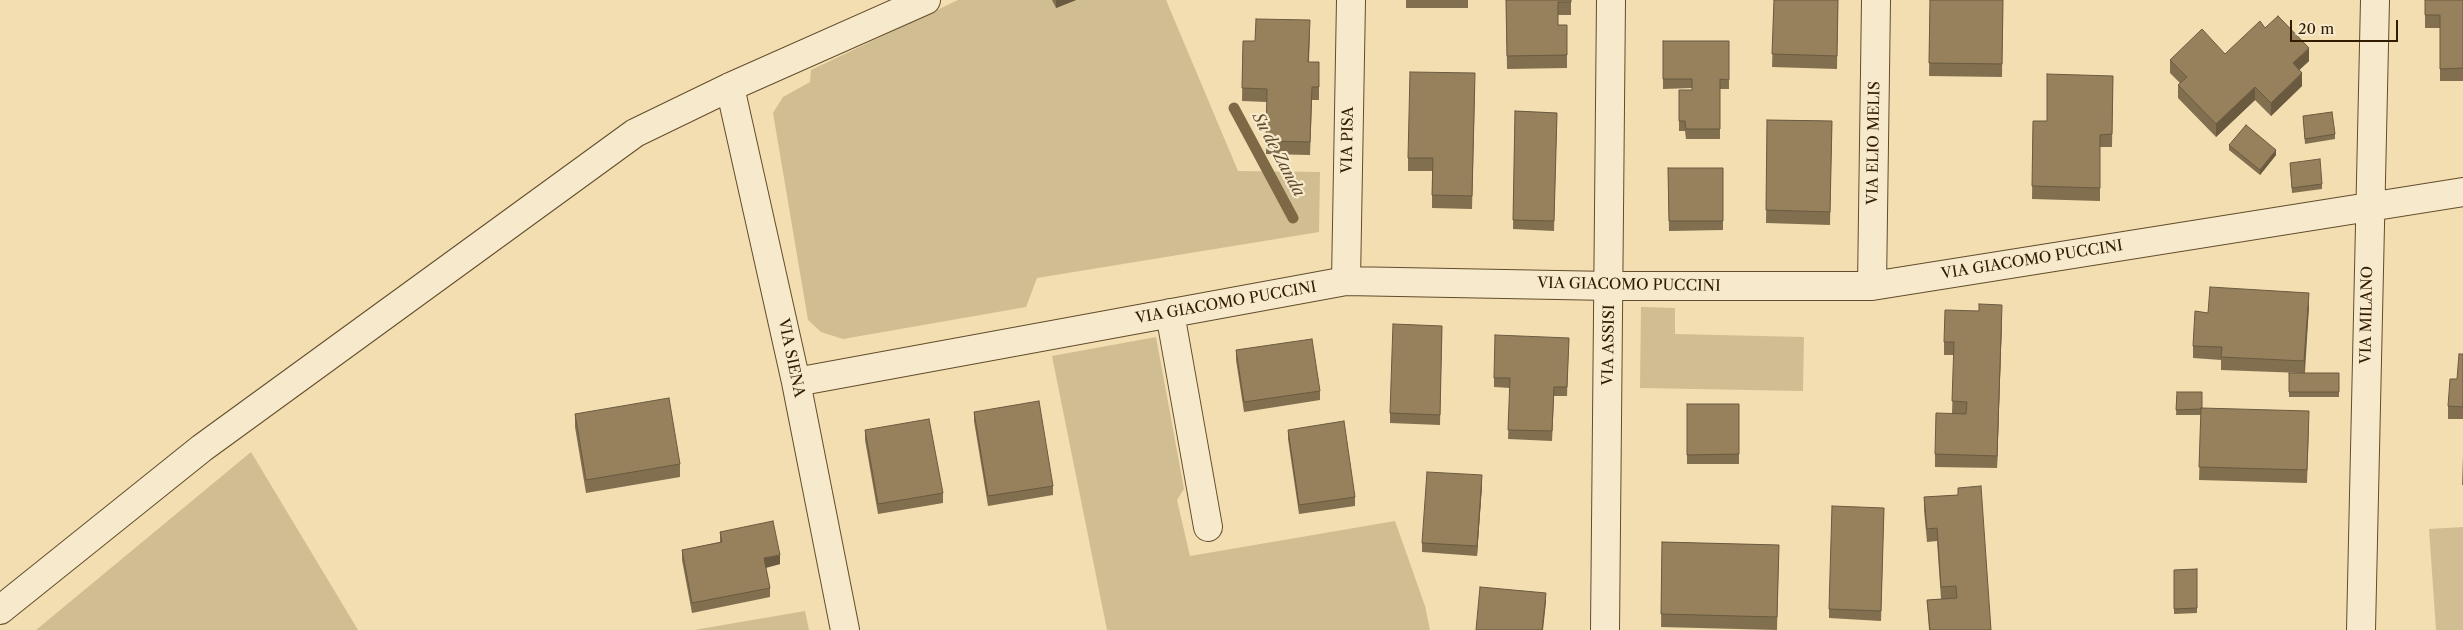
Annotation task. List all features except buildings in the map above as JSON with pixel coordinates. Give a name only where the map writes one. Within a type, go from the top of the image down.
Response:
[{"type":"street","points":[[0,610],[202,448],[635,133],[730,87],[926,0]]},
{"type":"street","name":"VIA PISA","points":[[1346,281],[1351,0]]},
{"type":"street","name":"VIA ASSISI","points":[[1605,630],[1612,0]]},
{"type":"street","name":"VIA ELIO MELIS","points":[[1872,286],[1876,0]]},
{"type":"street","name":"VIA MILANO","points":[[2361,630],[2375,0]]},
{"type":"street","name":"VIA SIENA","points":[[730,87],[796,382],[845,630]]},
{"type":"street","name":"VIA GIACOMO PUCCINI","points":[[796,382],[1346,281],[1610,286],[1872,286],[2370,205],[2463,192]]},
{"type":"street","points":[[1170,313],[1208,527]]},
{"type":"shaded area","points":[[958,0],[1166,0],[1238,171],[1320,172],[1319,232],[1037,278],[1026,307],[843,339],[821,332],[808,320],[773,113],[783,97],[810,82],[811,70]]},
{"type":"shaded area","points":[[1641,307],[1675,308],[1675,334],[1804,337],[1803,391],[1640,388]]},
{"type":"shaded area","points":[[1156,337],[1184,489],[1177,500],[1190,556],[1395,521],[1425,606],[1430,630],[1107,630],[1052,356]]},
{"type":"shaded area","points":[[251,452],[358,630],[36,630]]},
{"type":"shaded area","points":[[2463,527],[2463,630],[2436,630],[2429,529]]},
{"type":"shaded area","points":[[805,611],[809,630],[694,630]]},
{"type":"waterway","name":"Su de Zanda","points":[[1234,108],[1293,218]]}]
